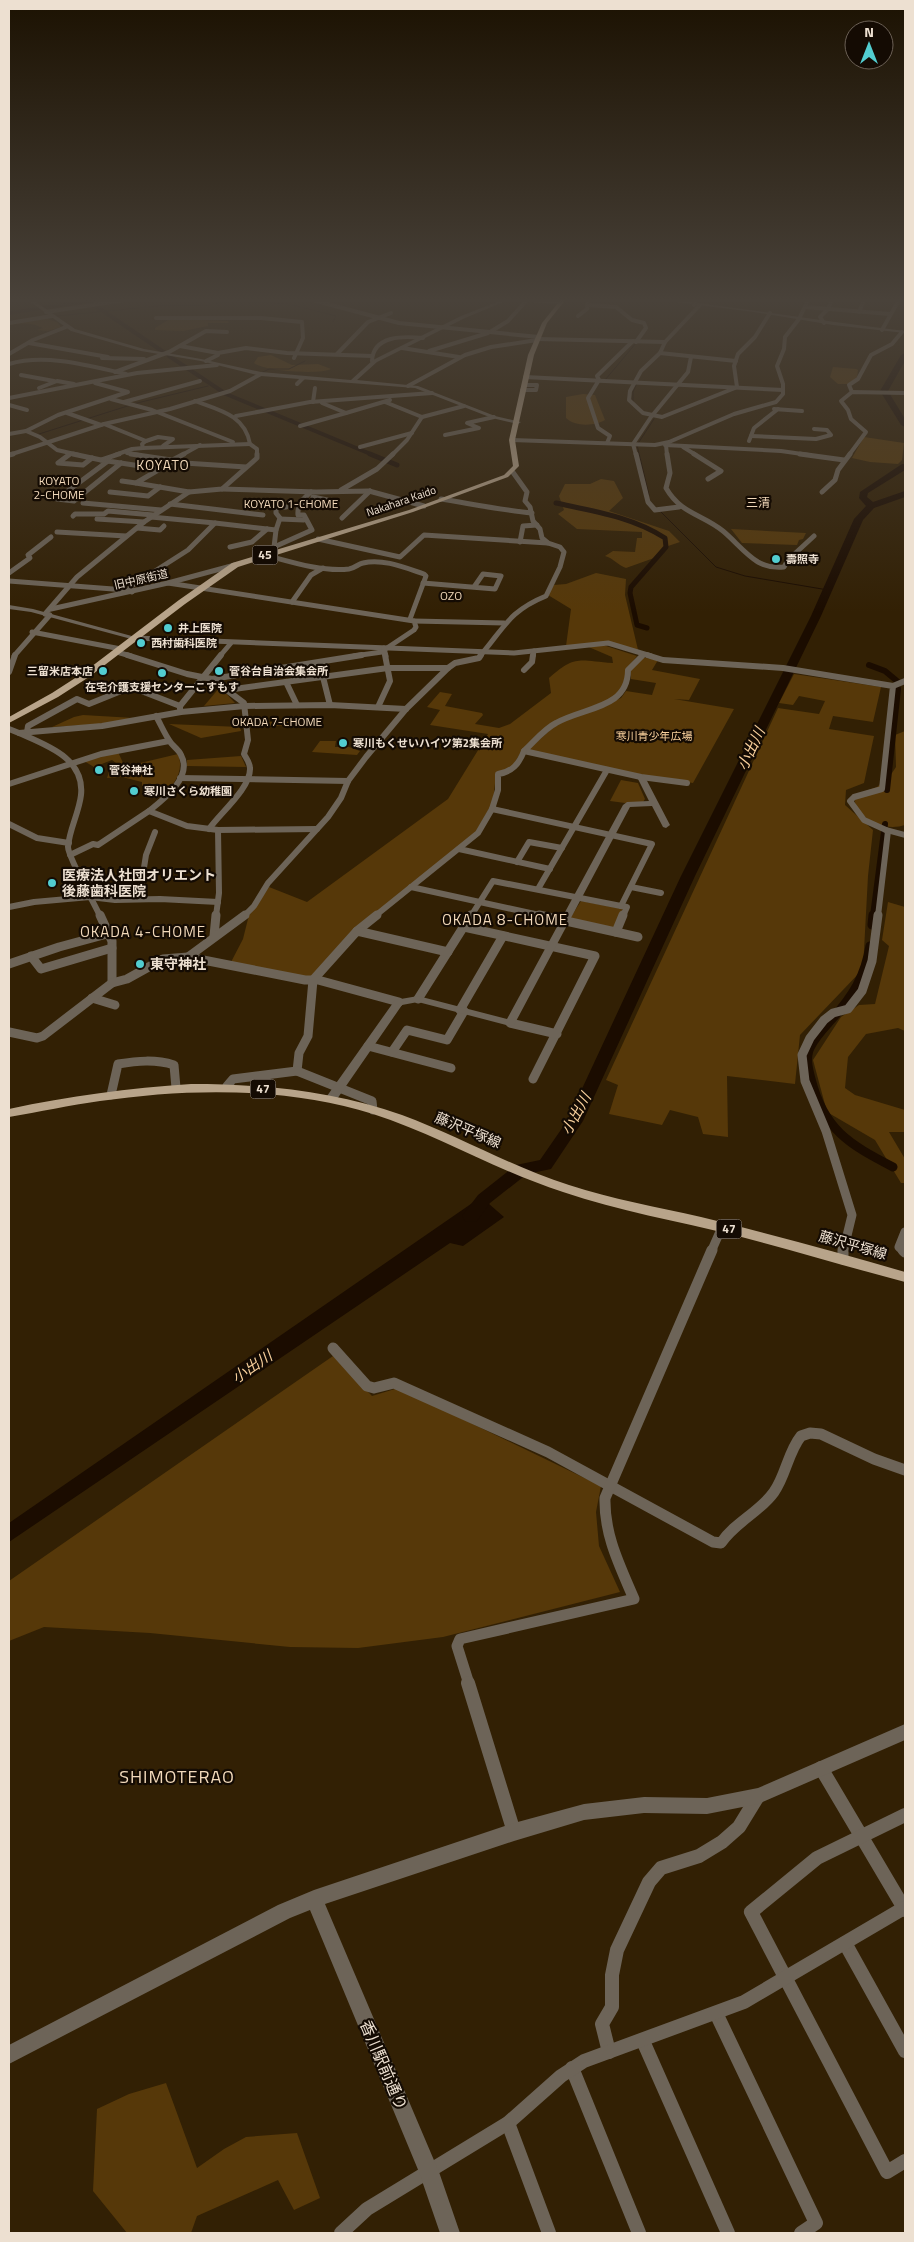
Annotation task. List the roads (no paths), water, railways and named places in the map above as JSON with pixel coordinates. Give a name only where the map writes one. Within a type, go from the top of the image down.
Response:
[{"type":"main road","points":[[512,471],[516,461],[512,440],[518,422],[521,403]]},
{"type":"main road","name":"Nakahara Kaido","points":[[9,720],[55,696],[120,651],[235,565],[391,518],[496,481],[512,471]]},
{"type":"main road","name":"藤沢平塚線","points":[[9,1113],[111,1095],[176,1088],[227,1086],[289,1092],[373,1110],[552,1183],[593,1196],[722,1227],[905,1277]]},
{"type":"street","points":[[9,433],[26,431],[67,412],[96,403]]},
{"type":"street","points":[[125,403],[155,412],[237,444]]},
{"type":"street","points":[[9,454],[103,424],[190,403]]},
{"type":"street","points":[[200,403],[236,416],[250,434],[250,444]]},
{"type":"street","points":[[236,416],[311,403]]},
{"type":"street","points":[[317,403],[346,413]]},
{"type":"street","points":[[302,425],[383,403]]},
{"type":"street","points":[[387,403],[422,417],[464,406]]},
{"type":"street","points":[[456,403],[494,417],[518,422]]},
{"type":"street","points":[[588,403],[598,428],[610,436],[608,443]]},
{"type":"street","points":[[630,403],[639,412],[651,417],[667,416],[699,403]]},
{"type":"street","points":[[663,403],[651,417],[636,444],[648,502],[658,509],[679,507]]},
{"type":"street","points":[[655,445],[669,442],[734,414],[773,403]]},
{"type":"street","points":[[822,492],[835,480],[835,476],[844,460],[866,432],[850,419],[848,410],[841,403]]},
{"type":"street","points":[[9,405],[27,410]]},
{"type":"street","points":[[764,406],[778,410],[802,412]]},
{"type":"street","points":[[747,449],[754,428],[778,410]]},
{"type":"street","points":[[67,412],[146,441]]},
{"type":"street","points":[[340,490],[374,472],[412,433],[422,417]]},
{"type":"street","points":[[445,435],[479,428],[467,422],[494,417]]},
{"type":"street","points":[[751,436],[811,439],[823,438],[831,435],[831,432],[814,427],[811,439]]},
{"type":"street","points":[[26,431],[47,442],[52,448],[70,454],[158,469]]},
{"type":"street","points":[[360,447],[412,433]]},
{"type":"street","points":[[143,448],[142,444],[146,441],[158,437],[172,439],[162,447]]},
{"type":"street","points":[[512,440],[747,449],[844,460]]},
{"type":"street","points":[[101,460],[122,452],[143,448],[250,444],[257,449],[258,458],[246,467],[240,476],[222,489]]},
{"type":"street","points":[[136,483],[170,461],[200,445]]},
{"type":"street","points":[[666,445],[670,473],[666,488],[679,507],[715,525],[746,553],[762,564],[774,568],[784,567],[788,560],[814,536]]},
{"type":"street","points":[[682,446],[721,471],[708,479]]},
{"type":"street","points":[[122,452],[170,461],[246,467]]},
{"type":"street","points":[[70,454],[58,463],[83,465],[92,458]]},
{"type":"street","points":[[108,461],[57,499],[74,501],[121,463]]},
{"type":"street","points":[[512,471],[526,490],[525,501],[530,506],[533,520],[542,538],[548,543]]},
{"type":"street","points":[[81,480],[98,481]]},
{"type":"street","points":[[122,481],[189,492],[222,489],[311,492],[340,490],[370,491],[424,506]]},
{"type":"street","points":[[131,494],[144,484]]},
{"type":"street","points":[[110,492],[148,496],[160,487]]},
{"type":"street","points":[[342,518],[370,491]]},
{"type":"street","points":[[9,672],[12,659],[70,585],[99,558],[118,546],[126,536],[152,516],[189,492]]},
{"type":"street","points":[[307,517],[298,515],[297,508],[311,492]]},
{"type":"street","points":[[299,504],[320,506],[327,500],[306,496]]},
{"type":"street","points":[[441,499],[480,505],[496,510],[532,513]]},
{"type":"street","points":[[83,503],[161,510]]},
{"type":"street","points":[[170,504],[263,515]]},
{"type":"street","points":[[280,519],[276,513],[276,507],[286,507]]},
{"type":"street","points":[[144,522],[74,515],[104,514],[108,511],[276,530]]},
{"type":"street","points":[[280,519],[307,517]]},
{"type":"street","points":[[32,632],[120,651],[212,679],[317,663],[385,650],[414,630],[416,627],[412,620],[426,576],[424,574],[387,564],[363,563],[352,569],[323,568],[262,556],[261,552],[312,530],[307,517]]},
{"type":"street","points":[[274,547],[276,530],[280,519]]},
{"type":"street","points":[[9,581],[132,591],[130,587],[144,576],[188,550],[215,523]]},
{"type":"street","points":[[520,542],[523,526],[537,525]]},
{"type":"street","points":[[137,528],[160,530]]},
{"type":"street","points":[[230,547],[252,542],[253,539],[267,529]]},
{"type":"street","points":[[57,532],[126,536]]},
{"type":"street","points":[[188,958],[214,936],[243,917],[254,906],[268,883],[317,829],[341,798],[348,781],[406,709],[448,668],[455,663],[474,660],[484,652],[504,623],[516,610],[526,603],[546,596],[564,552],[560,547],[548,543],[424,535],[414,546],[387,564]]},
{"type":"street","points":[[9,573],[30,558],[28,555],[51,537]]},
{"type":"street","points":[[318,539],[400,556]]},
{"type":"street","name":"旧中原街道","points":[[48,613],[235,565]]},
{"type":"street","points":[[292,602],[311,575],[323,568]]},
{"type":"street","points":[[423,583],[495,589],[502,576],[483,574],[474,587]]},
{"type":"street","points":[[144,576],[168,583],[412,620],[504,623]]},
{"type":"street","points":[[9,607],[48,613],[135,638],[385,650],[514,653],[608,643],[643,655],[672,661],[783,668],[893,686],[905,681]]},
{"type":"street","points":[[180,709],[231,643]]},
{"type":"street","points":[[378,708],[390,681],[385,650]]},
{"type":"street","points":[[524,670],[532,662],[534,651]]},
{"type":"street","points":[[297,1071],[299,1053],[308,1036],[313,980],[342,945],[478,833],[492,809],[498,790],[498,774],[509,773],[513,770],[524,751],[555,723],[619,697],[628,683],[628,670],[643,655]]},
{"type":"street","points":[[317,663],[323,676],[330,704]]},
{"type":"street","points":[[227,690],[388,668],[448,668]]},
{"type":"street","points":[[209,829],[215,818],[250,779],[250,768],[244,754],[248,740],[244,703],[212,679]]},
{"type":"street","points":[[286,682],[298,705]]},
{"type":"street","points":[[893,686],[882,789],[854,797],[850,801],[864,820],[886,830],[905,835]]},
{"type":"street","points":[[27,732],[28,726],[77,699],[89,704],[131,688],[180,709]]},
{"type":"street","points":[[55,696],[71,702]]},
{"type":"street","points":[[19,733],[102,726],[156,716],[180,709],[330,704],[406,709]]},
{"type":"street","points":[[70,854],[93,844],[98,845],[149,811],[169,794],[180,778],[183,760],[181,754],[169,740],[156,716]]},
{"type":"street","points":[[9,729],[59,751],[72,764],[80,783],[81,795],[69,843],[70,854],[112,941],[112,983]]},
{"type":"street","points":[[9,784],[101,754],[169,740]]},
{"type":"street","points":[[524,751],[642,777],[687,783]]},
{"type":"street","points":[[538,890],[607,770]]},
{"type":"street","points":[[642,777],[666,825]]},
{"type":"street","points":[[180,778],[348,781]]},
{"type":"street","points":[[510,1023],[627,805],[655,803]]},
{"type":"street","points":[[492,809],[652,844],[621,906]]},
{"type":"street","points":[[149,811],[187,826],[218,830],[317,829]]},
{"type":"street","points":[[9,824],[28,836],[41,841],[69,843]]},
{"type":"street","points":[[214,936],[218,902],[218,830]]},
{"type":"street","points":[[843,1259],[852,1210],[841,1183],[823,1124],[813,1103],[802,1063],[802,1054],[805,1045],[826,1020],[840,1012],[857,998],[871,971],[886,830]]},
{"type":"street","points":[[138,900],[146,855],[155,832]]},
{"type":"street","points":[[517,862],[529,842],[562,848]]},
{"type":"street","points":[[459,848],[550,869]]},
{"type":"street","points":[[418,999],[493,880],[627,907],[616,932]]},
{"type":"street","points":[[411,887],[638,937]]},
{"type":"street","points":[[631,887],[660,893]]},
{"type":"street","points":[[9,907],[34,902],[90,897],[115,900],[218,902]]},
{"type":"street","points":[[464,927],[595,956],[533,1079]]},
{"type":"street","points":[[357,931],[448,952]]},
{"type":"street","points":[[9,964],[107,934]]},
{"type":"street","points":[[392,1052],[407,1030],[447,1040],[504,936]]},
{"type":"street","points":[[31,956],[41,970],[112,948]]},
{"type":"street","points":[[9,1032],[37,1038],[42,1036],[112,983],[127,979],[163,959],[188,958],[313,980],[399,1002],[418,999],[557,1034]]},
{"type":"street","points":[[92,998],[115,1005]]},
{"type":"street","points":[[332,1100],[399,1002]]},
{"type":"street","points":[[368,1046],[451,1068]]},
{"type":"street","points":[[111,1095],[118,1064],[138,1061],[152,1060],[174,1065],[176,1088]]},
{"type":"street","points":[[227,1086],[232,1080],[297,1071],[372,1101],[373,1110]]},
{"type":"street","points":[[514,1832],[457,1646],[460,1639],[507,1626],[538,1622],[634,1599],[606,1526],[604,1512],[610,1484],[722,1227]]},
{"type":"street","points":[[905,1232],[899,1247],[905,1252]]},
{"type":"street","points":[[333,1348],[367,1386],[374,1388],[394,1383],[548,1452],[610,1484],[712,1542],[721,1543],[727,1533],[769,1498],[780,1482],[796,1441],[801,1436],[821,1434],[874,1459],[905,1470]]},
{"type":"street","points":[[9,2054],[284,1911],[314,1900],[514,1832],[584,1812],[644,1805],[707,1806],[758,1796],[905,1732]]},
{"type":"street","points":[[349,2230],[380,2201],[508,2122],[572,2068],[584,2061],[744,2002],[905,1909],[821,1768]]},
{"type":"street","points":[[609,2052],[602,2024],[612,2007],[612,1975],[617,1950],[649,1882],[661,1868],[699,1856],[722,1842],[738,1827],[758,1796]]},
{"type":"street","points":[[905,1815],[817,1858],[751,1912],[887,2172],[905,2160]]},
{"type":"street","name":"香川駅前通り","points":[[314,1900],[429,2172],[450,2233]]},
{"type":"street","points":[[845,1943],[905,2051]]},
{"type":"street","points":[[716,2013],[816,2223],[801,2233]]},
{"type":"street","points":[[642,2041],[728,2233]]},
{"type":"street","points":[[572,2068],[639,2233]]},
{"type":"street","points":[[508,2122],[549,2233]]},
{"type":"water","points":[[481,1197],[504,1217],[463,1246],[450,1243],[9,1542],[9,1523]]},
{"type":"waterway","points":[[39,434],[139,403]]},
{"type":"waterway","points":[[247,403],[373,455]]},
{"type":"waterway","points":[[891,403],[905,425]]},
{"type":"waterway","points":[[649,495],[637,445],[654,419]]},
{"type":"waterway","points":[[370,454],[397,465]]},
{"type":"waterway","points":[[871,506],[863,498],[864,492],[905,466]]},
{"type":"waterway","name":"小出川","points":[[871,506],[905,494]]},
{"type":"waterway","points":[[556,503],[626,520],[665,538],[666,547],[631,587],[630,593],[637,625],[647,628]]},
{"type":"waterway","name":"小出川","points":[[471,1216],[484,1199],[522,1169],[545,1165],[575,1121],[688,876],[816,616],[859,519],[871,506]]},
{"type":"waterway","points":[[660,511],[716,567],[745,576],[828,590]]},
{"type":"waterway","points":[[869,665],[885,671],[897,681]]},
{"type":"waterway","points":[[887,790],[898,689]]},
{"type":"waterway","points":[[873,916],[885,824]]},
{"type":"waterway","points":[[872,925],[873,915]]},
{"type":"waterway","points":[[870,946],[865,967],[857,985],[846,1002],[813,1042],[809,1050],[808,1062],[816,1096],[831,1123],[840,1134],[863,1151],[893,1167]]},
{"type":"place","name":"壽照寺","points":[[776,559]]},
{"type":"place","name":"井上医院","points":[[168,628]]},
{"type":"place","name":"西村歯科医院","points":[[141,643]]},
{"type":"place","name":"三留米店本店","points":[[103,671]]},
{"type":"place","name":"菅谷台自治会集会所","points":[[219,671]]},
{"type":"place","name":"在宅介護支援センターこすもす","points":[[162,673]]},
{"type":"place","name":"寒川もくせいハイツ第2集会所","points":[[343,743]]},
{"type":"place","name":"菅谷神社","points":[[99,770]]},
{"type":"place","name":"寒川さくら幼稚園","points":[[134,791]]},
{"type":"place","name":"医療法人社団オリエント 後藤歯科医院","points":[[52,883]]},
{"type":"place","name":"東守神社","points":[[140,964]]},
{"type":"district","name":"KOYATO","points":[[163,465]]},
{"type":"district","name":"KOYATO 2-CHOME","points":[[59,488]]},
{"type":"district","name":"三清","points":[[758,503]]},
{"type":"district","name":"KOYATO 1-CHOME","points":[[291,504]]},
{"type":"district","name":"OZO","points":[[451,596]]},
{"type":"district","name":"OKADA 7-CHOME","points":[[277,722]]},
{"type":"district","name":"OKADA 8-CHOME","points":[[505,920]]},
{"type":"district","name":"OKADA 4-CHOME","points":[[143,932]]},
{"type":"district","name":"SHIMOTERAO","points":[[177,1777]]},
{"type":"park label","name":"寒川青少年広場","points":[[654,736]]}]
